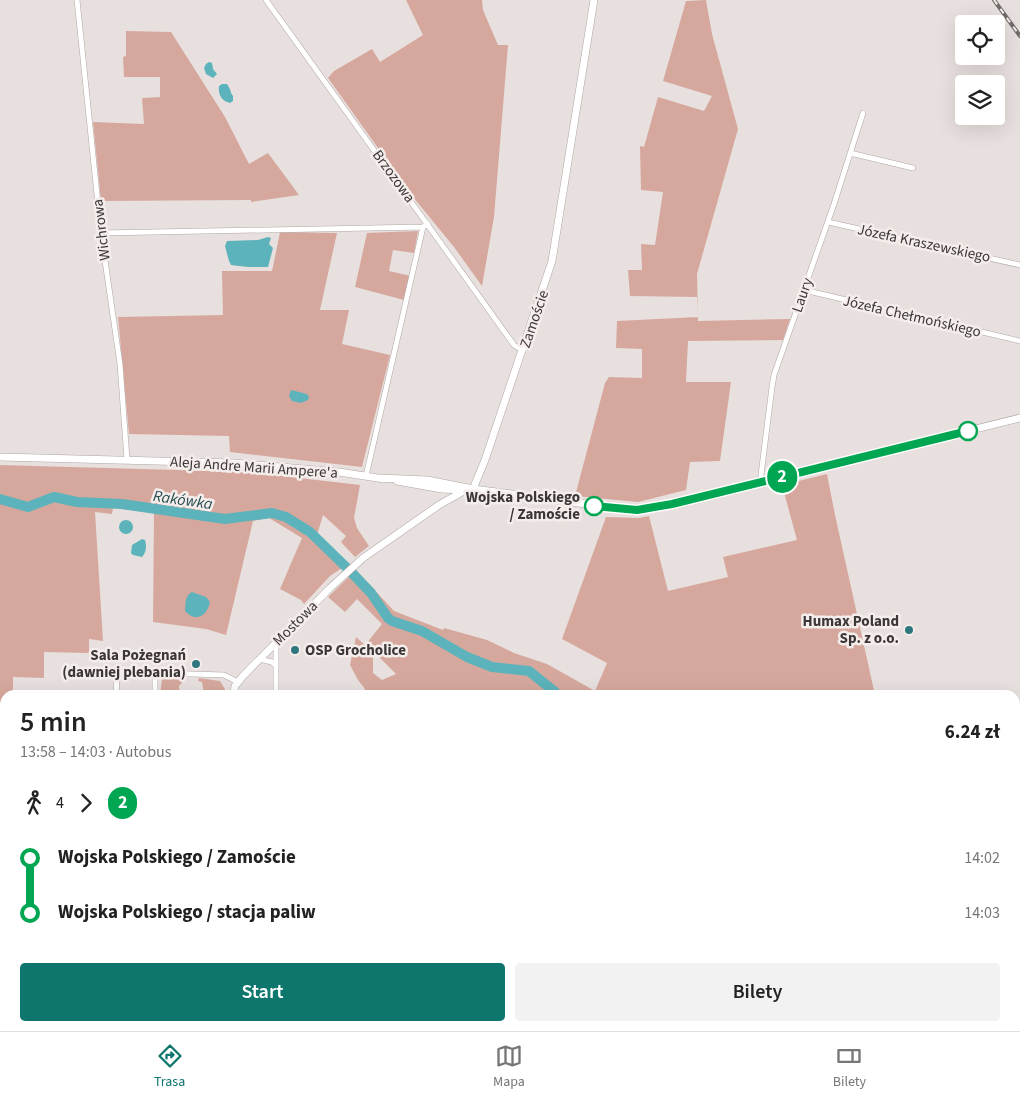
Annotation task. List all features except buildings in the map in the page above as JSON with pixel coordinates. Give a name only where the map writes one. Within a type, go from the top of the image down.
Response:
[{"type":"street","name":"Wichrowa","points":[[77,0],[101,234],[120,364],[127,459]]},
{"type":"street","name":"Brzozowa","points":[[266,0],[426,226],[514,345],[523,351]]},
{"type":"street","name":"Zamoście","points":[[473,490],[523,351],[552,261],[594,0]]},
{"type":"street","name":"Laury","points":[[762,482],[761,475],[772,387],[828,222],[862,113]]},
{"type":"street","points":[[850,154],[913,168]]},
{"type":"street","name":"Józefa Kraszewskiego","points":[[828,222],[1020,265]]},
{"type":"street","points":[[101,234],[426,226],[366,476]]},
{"type":"street","name":"Józefa Chełmońskiego","points":[[804,290],[1020,341]]},
{"type":"street","points":[[445,502],[459,493],[473,490],[637,510],[672,504],[1020,418]]},
{"type":"street","name":"Aleja Andre Marii Ampere'a","points":[[0,456],[233,463],[366,476],[456,491],[473,490]]},
{"type":"street","name":"Aleja Andre Marii Ampere'a","points":[[380,478],[427,480],[473,490]]},
{"type":"street","points":[[442,489],[446,496],[445,502]]},
{"type":"street","name":"Mostowa","points":[[238,682],[353,566],[445,502]]},
{"type":"street","points":[[274,644],[276,648],[276,690]]},
{"type":"street","points":[[259,659],[272,662],[276,666]]},
{"type":"street","points":[[116,690],[117,677],[121,672],[224,675],[238,682],[235,690]]},
{"type":"street","points":[[155,673],[155,690]]},
{"type":"shaded area","points":[[406,0],[482,0],[483,10],[498,45],[508,45],[494,217],[482,286],[454,247],[413,197],[328,78],[334,71],[372,49],[380,62],[423,35]]},
{"type":"shaded area","points":[[706,0],[712,34],[738,129],[697,274],[698,314],[697,297],[630,296],[628,270],[642,270],[641,244],[655,245],[663,192],[641,190],[640,146],[644,147],[658,97],[704,111],[712,96],[663,81],[686,1]]},
{"type":"shaded area","points":[[126,31],[171,32],[225,117],[249,164],[268,153],[299,195],[251,202],[251,200],[101,201],[93,122],[144,124],[142,98],[160,97],[160,77],[124,77],[123,57],[126,56]]},
{"type":"shaded area","points":[[418,231],[414,253],[393,250],[389,271],[411,276],[404,300],[355,287],[367,233]]},
{"type":"shaded area","points":[[280,232],[337,233],[320,310],[349,310],[342,344],[390,355],[362,467],[230,452],[229,436],[129,434],[118,317],[223,315],[222,271],[272,271]]},
{"type":"shaded area","points":[[698,317],[698,321],[790,319],[783,340],[688,341],[686,382],[731,382],[720,461],[690,462],[686,490],[638,502],[575,496],[605,383],[609,377],[642,378],[642,349],[616,348],[617,321]]},
{"type":"shaded area","points":[[0,465],[248,472],[360,485],[354,518],[357,528],[369,546],[355,557],[341,542],[346,536],[323,515],[315,542],[342,568],[330,576],[304,604],[301,600],[280,589],[302,538],[269,518],[253,521],[226,635],[206,629],[153,622],[154,513],[113,508],[112,514],[95,512],[103,641],[89,639],[89,653],[44,652],[44,678],[13,677],[13,690],[0,690]]},
{"type":"shaded area","points":[[827,474],[874,690],[595,690],[607,663],[562,639],[606,517],[639,518],[649,516],[668,591],[728,577],[723,557],[797,540],[782,485]]},
{"type":"shaded area","points":[[356,570],[394,611],[443,630],[444,628],[487,640],[514,653],[547,664],[593,690],[364,690],[350,665],[356,637],[373,652],[373,673],[382,680],[396,674],[366,644],[382,624],[357,599],[345,612],[328,597]]},
{"type":"shaded area","points":[[177,676],[186,678],[179,686],[179,690],[161,690],[162,679]]},
{"type":"shaded area","points":[[199,678],[220,681],[225,690],[203,690],[202,682],[198,681]]},
{"type":"water","points":[[209,62],[212,63],[213,69],[217,74],[213,78],[206,74],[204,68]]},
{"type":"water","points":[[227,84],[233,96],[233,101],[230,103],[222,99],[219,92],[219,86]]},
{"type":"water","points":[[271,238],[269,244],[273,248],[268,267],[231,265],[225,246],[227,241],[258,240]]},
{"type":"water","points":[[291,390],[307,394],[308,400],[301,403],[292,401],[289,396]]},
{"type":"water","points":[[126,520],[131,522],[133,527],[131,532],[126,534],[121,532],[119,527],[121,522]]},
{"type":"water","points":[[142,539],[146,542],[144,554],[142,557],[133,555],[131,553],[132,545]]},
{"type":"water","points":[[192,592],[206,597],[210,602],[204,614],[197,617],[189,615],[185,611],[187,598]]},
{"type":"waterway","name":"Rakówka","points":[[0,499],[28,507],[54,497],[77,502],[122,504],[225,519],[272,513],[286,517],[310,532],[346,567]]},
{"type":"waterway","name":"Rakówka","points":[[352,573],[371,593],[392,621],[422,631],[467,657],[492,667],[529,671],[553,690]]},
{"type":"railway","points":[[994,0],[1020,36]]},
{"type":"bus line","name":"2","points":[[594,506],[637,510],[672,504],[968,431]]},
{"type":"place","name":"Wojska Polskiego / Zamoście","points":[[594,506]]},
{"type":"place","name":"Humax Poland Sp. z o.o.","points":[[909,630]]},
{"type":"place","name":"OSP Grocholice","points":[[295,650]]},
{"type":"place","name":"Sala Pożegnań (dawniej plebania)","points":[[196,664]]}]
